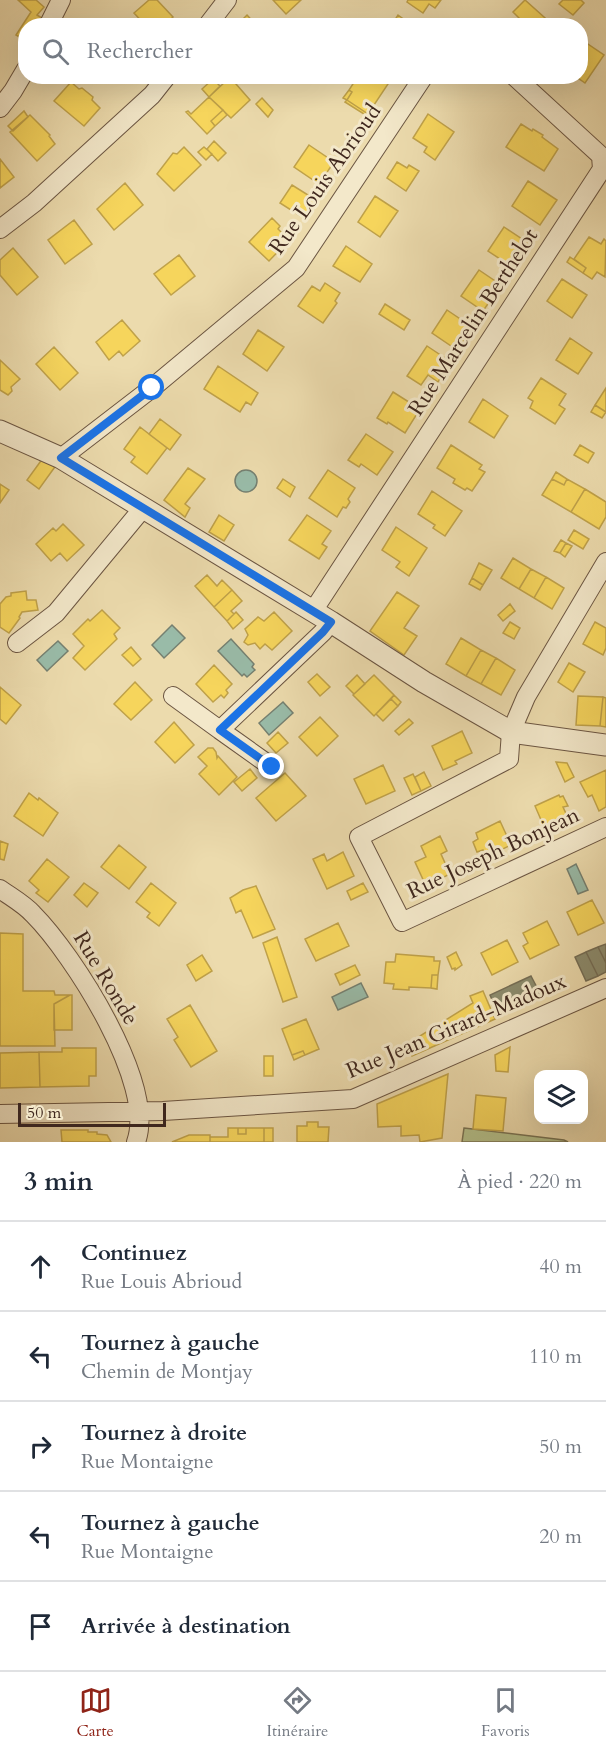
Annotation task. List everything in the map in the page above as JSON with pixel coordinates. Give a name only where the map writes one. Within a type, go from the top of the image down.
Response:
[{"type":"street","points":[[52,18],[61,0]]},
{"type":"street","points":[[213,18],[227,0]]},
{"type":"street","points":[[0,108],[18,83]]},
{"type":"street","points":[[0,229],[34,203],[152,95],[161,84]]},
{"type":"street","name":"Rue Louis Abrioud","points":[[61,458],[152,388],[296,268],[419,84]]},
{"type":"street","name":"Rue Marcelin Berthelot","points":[[313,611],[602,169],[601,156],[523,84]]},
{"type":"street","points":[[0,431],[61,458],[331,622],[424,682],[510,732],[606,745]]},
{"type":"street","points":[[17,643],[56,613],[142,508]]},
{"type":"street","points":[[510,732],[526,697],[606,562]]},
{"type":"street","points":[[220,730],[331,622]]},
{"type":"street","points":[[173,696],[272,767]]},
{"type":"street","name":"Rue Joseph Bonjean","points":[[510,732],[509,759],[359,837],[402,922],[606,827]]},
{"type":"street","name":"Rue Ronde","points":[[0,889],[32,912],[54,937],[77,969],[124,1055],[136,1089],[138,1112],[136,1142]]},
{"type":"street","name":"Rue Jean Girard-Madoux","points":[[0,1114],[138,1112],[353,1099],[606,988]]},
{"type":"green space","points":[[464,1128],[564,1140],[568,1142],[462,1142]]},
{"type":"shaded area","points":[[246,470],[254,473],[257,481],[254,489],[246,492],[238,489],[235,481],[238,473]]},
{"type":"shaded area","points":[[172,625],[185,638],[164,658],[152,645]]},
{"type":"shaded area","points":[[231,639],[254,664],[252,667],[255,670],[247,677],[244,674],[242,676],[218,651]]},
{"type":"shaded area","points":[[58,641],[68,651],[47,671],[37,660]]},
{"type":"shaded area","points":[[283,702],[293,713],[269,735],[259,723]]},
{"type":"shaded area","points":[[576,864],[588,890],[578,894],[567,869]]},
{"type":"shaded area","points":[[361,983],[368,997],[338,1010],[332,997]]},
{"type":"building: Logements","points":[[18,0],[36,0],[44,7],[37,15],[42,18],[27,18],[31,12]]},
{"type":"building: Logements","points":[[149,0],[157,0],[173,17],[139,18],[134,13]]},
{"type":"building: Logements","points":[[273,0],[301,0],[286,14]]},
{"type":"building: Logements","points":[[408,0],[441,0],[435,8],[429,4],[423,13],[407,2]]},
{"type":"building: Logements","points":[[525,0],[545,18],[519,18],[513,12]]},
{"type":"building: Logements","points":[[563,0],[581,0],[584,3],[573,15],[559,4]]},
{"type":"building: Logements","points":[[588,44],[604,55],[588,79]]},
{"type":"building: Logements","points":[[69,84],[73,84],[93,97],[92,100],[100,108],[84,126],[54,101]]},
{"type":"building: Logements","points":[[208,84],[220,86],[209,97],[202,89]]},
{"type":"building: Logements","points":[[223,84],[236,84],[250,100],[231,118],[209,97]]},
{"type":"building: Logements","points":[[353,84],[388,84],[368,114],[347,100],[352,92],[349,90]]},
{"type":"building: Logements","points":[[349,90],[352,92],[347,100],[343,98]]},
{"type":"building: Logements","points":[[209,97],[223,110],[211,121],[215,126],[207,134],[186,112],[191,114]]},
{"type":"building: Logements","points":[[262,98],[273,110],[268,117],[256,104]]},
{"type":"building: Logements","points":[[347,100],[368,114],[367,116],[345,102]]},
{"type":"building: Logements","points":[[223,110],[227,115],[215,126],[211,121]]},
{"type":"building: Logements","points":[[24,111],[28,117],[13,131],[8,126]]},
{"type":"building: Logements","points":[[428,114],[454,132],[435,160],[424,152],[427,147],[413,138]]},
{"type":"building: Logements","points":[[30,115],[50,135],[55,144],[37,161],[10,132]]},
{"type":"building: Logements","points":[[521,124],[543,135],[542,137],[558,149],[544,171],[506,147]]},
{"type":"building: Logements","points":[[214,141],[226,153],[218,161],[207,149]]},
{"type":"building: Logements","points":[[309,145],[334,162],[319,184],[294,167]]},
{"type":"building: Logements","points":[[184,147],[201,165],[174,191],[157,174],[173,153],[177,154]]},
{"type":"building: Logements","points":[[204,147],[212,154],[206,160],[198,152]]},
{"type":"building: Logements","points":[[0,159],[14,177],[0,188]]},
{"type":"building: Logements","points":[[397,162],[419,171],[406,191],[387,178]]},
{"type":"building: Logements","points":[[528,181],[557,200],[540,225],[512,206]]},
{"type":"building: Logements","points":[[125,183],[143,205],[114,230],[97,209]]},
{"type":"building: Logements","points":[[292,185],[316,200],[305,219],[280,203]]},
{"type":"building: Logements","points":[[375,196],[398,211],[380,237],[358,222]]},
{"type":"building: Logements","points":[[272,218],[280,226],[278,229],[289,240],[269,261],[249,242]]},
{"type":"building: Logements","points":[[74,220],[92,244],[65,264],[48,240]]},
{"type":"building: Logements","points":[[504,227],[528,243],[512,267],[488,251]]},
{"type":"building: Logements","points":[[589,237],[601,244],[604,239],[606,241],[605,277],[597,272],[592,279],[583,273],[586,268],[574,259]]},
{"type":"building: Logements","points":[[346,246],[372,264],[360,282],[333,266]]},
{"type":"building: Logements","points":[[13,248],[38,277],[17,295],[0,275],[0,260]]},
{"type":"building: Logements","points":[[179,255],[195,276],[171,295],[154,274]]},
{"type":"building: Logements","points":[[570,257],[586,268],[583,273],[567,262]]},
{"type":"building: Logements","points":[[479,270],[501,285],[483,311],[461,296]]},
{"type":"building: Logements","points":[[562,279],[587,295],[572,318],[547,301]]},
{"type":"building: Logements","points":[[325,283],[340,293],[335,301],[337,303],[323,323],[298,306],[312,286],[320,291]]},
{"type":"building: Logements","points":[[385,304],[410,320],[404,330],[379,314]]},
{"type":"building: Logements","points":[[447,310],[472,327],[457,350],[432,333]]},
{"type":"building: Logements","points":[[122,320],[140,341],[123,356],[119,351],[109,360],[96,342]]},
{"type":"building: Logements","points":[[258,330],[284,347],[267,371],[243,354]]},
{"type":"building: Logements","points":[[570,338],[592,353],[578,374],[556,360]]},
{"type":"building: Logements","points":[[427,346],[451,362],[438,382],[428,375],[421,385],[407,376]]},
{"type":"building: Logements","points":[[54,347],[78,373],[60,390],[36,364]]},
{"type":"building: Logements","points":[[0,360],[20,379],[11,387],[12,391],[8,395],[0,390]]},
{"type":"building: Logements","points":[[218,366],[258,393],[251,405],[246,402],[240,412],[204,389]]},
{"type":"building: Logements","points":[[541,378],[566,394],[559,405],[565,409],[555,424],[530,408],[533,401],[528,398]]},
{"type":"building: Logements","points":[[606,388],[606,412],[595,405]]},
{"type":"building: Logements","points":[[393,392],[420,409],[405,433],[377,418]]},
{"type":"building: Logements","points":[[483,399],[508,416],[494,438],[469,422]]},
{"type":"building: Logements","points":[[595,405],[606,412],[602,418],[591,412]]},
{"type":"building: Logements","points":[[160,419],[181,435],[170,450],[149,434]]},
{"type":"building: Logements","points":[[140,427],[167,448],[147,474],[131,462],[135,457],[124,449]]},
{"type":"building: Logements","points":[[366,434],[393,452],[377,475],[361,464],[359,467],[348,460]]},
{"type":"building: Logements","points":[[451,445],[482,465],[479,469],[485,472],[472,491],[453,483],[455,479],[437,468]]},
{"type":"building: Logements","points":[[580,445],[594,453],[588,463],[574,455]]},
{"type":"building: Logements","points":[[43,458],[57,464],[39,489],[27,480]]},
{"type":"building: Logements","points":[[188,468],[205,479],[185,504],[190,508],[185,517],[164,500]]},
{"type":"building: Logements","points":[[328,470],[355,488],[348,499],[350,502],[346,508],[343,507],[337,517],[309,498]]},
{"type":"building: Logements","points":[[556,472],[567,479],[564,485],[552,479]]},
{"type":"building: Logements","points":[[283,479],[295,487],[290,497],[277,488]]},
{"type":"building: Logements","points":[[552,479],[564,485],[567,479],[585,489],[571,512],[542,495]]},
{"type":"building: Logements","points":[[0,484],[9,490],[0,503]]},
{"type":"building: Logements","points":[[585,489],[606,502],[606,517],[599,529],[571,512]]},
{"type":"building: Logements","points":[[432,491],[462,511],[445,536],[433,528],[435,525],[418,514]]},
{"type":"building: Logements","points":[[219,515],[234,525],[224,541],[209,532]]},
{"type":"building: Logements","points":[[307,515],[331,531],[322,544],[327,547],[319,559],[289,540]]},
{"type":"building: Logements","points":[[63,524],[84,545],[67,561],[60,553],[51,561],[36,544],[53,528],[56,531]]},
{"type":"building: Logements","points":[[396,527],[427,548],[409,576],[396,567],[400,562],[382,550]]},
{"type":"building: Logements","points":[[574,530],[589,539],[583,549],[568,540]]},
{"type":"building: Logements","points":[[561,540],[566,543],[560,553],[554,551]]},
{"type":"building: Logements","points":[[566,543],[572,546],[565,557],[560,553]]},
{"type":"building: Logements","points":[[513,558],[531,569],[519,589],[501,578]]},
{"type":"building: Logements","points":[[479,563],[492,570],[483,585],[472,578]]},
{"type":"building: Logements","points":[[531,569],[546,577],[534,598],[519,589]]},
{"type":"building: Logements","points":[[207,575],[217,586],[222,580],[232,590],[214,607],[195,586]]},
{"type":"building: Logements","points":[[546,577],[564,588],[552,609],[534,598]]},
{"type":"building: Logements","points":[[472,578],[483,585],[480,590],[469,584]]},
{"type":"building: Logements","points":[[232,590],[242,601],[231,611],[234,614],[227,621],[214,607]]},
{"type":"building: Logements","points":[[26,591],[27,600],[36,600],[38,610],[22,612],[9,633],[0,627],[0,604],[6,597],[11,596],[11,593]]},
{"type":"building: Logements","points":[[397,592],[419,606],[404,628],[417,636],[404,655],[370,631]]},
{"type":"building: Logements","points":[[510,604],[515,611],[503,621],[498,615]]},
{"type":"building: Logements","points":[[102,610],[120,628],[114,634],[117,639],[85,670],[73,658],[84,646],[73,634],[88,619],[90,621]]},
{"type":"building: Logements","points":[[236,612],[243,620],[233,629],[227,621]]},
{"type":"building: Logements","points":[[274,612],[292,631],[272,650],[265,644],[260,649],[255,643],[248,645],[244,642],[248,635],[245,629],[258,617],[264,621]]},
{"type":"building: Logements","points":[[510,622],[520,628],[514,639],[503,633]]},
{"type":"building: Logements","points":[[595,622],[606,628],[606,648],[603,655],[583,644]]},
{"type":"building: Logements","points":[[461,638],[481,650],[466,676],[446,664]]},
{"type":"building: Logements","points":[[131,647],[141,659],[133,666],[122,655]]},
{"type":"building: Logements","points":[[481,650],[496,658],[481,684],[466,676]]},
{"type":"building: Logements","points":[[496,658],[515,670],[501,695],[481,684]]},
{"type":"building: Logements","points":[[569,663],[585,672],[573,692],[558,682]]},
{"type":"building: Logements","points":[[214,665],[232,684],[226,690],[228,693],[224,698],[221,695],[213,702],[196,684]]},
{"type":"building: Logements","points":[[317,674],[330,687],[320,696],[308,682]]},
{"type":"building: Logements","points":[[357,675],[365,684],[354,694],[346,686]]},
{"type":"building: Logements","points":[[374,675],[394,695],[374,716],[353,695]]},
{"type":"building: Logements","points":[[135,682],[152,700],[131,720],[114,704]]},
{"type":"building: Logements","points":[[0,687],[21,705],[6,724],[0,719]]},
{"type":"building: Logements","points":[[394,695],[401,702],[398,706],[391,699]]},
{"type":"building: Logements","points":[[578,696],[603,697],[600,726],[576,725]]},
{"type":"building: Logements","points":[[603,697],[606,698],[606,727],[600,726]]},
{"type":"building: Logements","points":[[391,699],[398,706],[383,721],[376,714]]},
{"type":"building: Logements","points":[[320,717],[338,736],[317,756],[299,737]]},
{"type":"building: Logements","points":[[409,719],[413,723],[399,735],[395,731]]},
{"type":"building: Logements","points":[[174,722],[194,745],[175,763],[155,742]]},
{"type":"building: Logements","points":[[462,731],[472,753],[455,761],[457,764],[443,770],[432,746]]},
{"type":"building: Logements","points":[[278,732],[288,743],[276,753],[267,743]]},
{"type":"building: Logements","points":[[208,748],[213,748],[217,758],[218,756],[237,777],[219,795],[199,774],[207,766],[198,757]]},
{"type":"building: Logements","points":[[556,762],[567,763],[574,777],[565,782]]},
{"type":"building: Logements","points":[[383,765],[395,791],[366,804],[354,779]]},
{"type":"building: Logements","points":[[250,769],[257,778],[242,791],[234,782]]},
{"type":"building: Logements","points":[[606,770],[606,807],[599,811],[592,795],[588,797],[580,782]]},
{"type":"building: Logements","points":[[424,772],[431,786],[421,791],[415,777]]},
{"type":"building: Logements","points":[[285,773],[306,796],[276,821],[256,798]]},
{"type":"building: Logements","points":[[413,774],[421,791],[412,795],[404,778]]},
{"type":"building: Logements","points":[[29,793],[58,813],[43,836],[14,816]]},
{"type":"building: Logements","points":[[559,795],[563,796],[568,806],[563,807],[568,818],[545,829],[535,806]]},
{"type":"building: Logements","points":[[500,821],[511,845],[486,857],[483,850],[477,852],[473,842],[478,839],[476,833]]},
{"type":"building: Logements","points":[[440,836],[447,851],[441,854],[450,874],[426,886],[415,862],[426,857],[421,846]]},
{"type":"building: Logements","points":[[0,841],[8,844],[4,860],[0,859]]},
{"type":"building: Logements","points":[[119,845],[146,867],[129,889],[101,867]]},
{"type":"building: Logements","points":[[343,852],[354,876],[327,889],[313,859],[324,854],[327,861]]},
{"type":"building: Logements","points":[[47,859],[69,877],[48,902],[36,893],[39,890],[29,881]]},
{"type":"building: Logements","points":[[84,883],[98,893],[87,907],[74,895]]},
{"type":"building: Logements","points":[[151,883],[176,903],[159,926],[147,917],[150,913],[136,902]]},
{"type":"building: Logements","points":[[363,883],[368,892],[351,900],[347,891]]},
{"type":"building: Logements","points":[[256,886],[275,929],[253,938],[241,910],[236,913],[230,898],[243,890]]},
{"type":"building: Logements","points":[[592,900],[604,923],[578,935],[567,912]]},
{"type":"building: Logements","points":[[547,921],[559,945],[530,959],[523,946],[528,943],[523,933]]},
{"type":"building: Logements","points":[[338,923],[349,946],[316,961],[305,939]]},
{"type":"building: Logements","points":[[0,933],[23,934],[23,991],[54,991],[55,995],[70,995],[54,1004],[55,1046],[0,1046]]},
{"type":"building: Logements","points":[[277,937],[297,997],[283,1002],[263,943]]},
{"type":"building: Logements","points":[[507,940],[518,962],[492,975],[481,953]]},
{"type":"building: Logements","points":[[456,952],[462,965],[455,970],[455,968],[452,969],[447,957]]},
{"type":"building: Logements","points":[[396,954],[434,957],[434,961],[440,961],[438,975],[432,975],[431,988],[393,989],[394,984],[384,983],[386,962],[395,962]]},
{"type":"building: Logements","points":[[202,955],[212,971],[196,981],[187,965]]},
{"type":"building: Logements","points":[[355,965],[360,975],[340,985],[335,974]]},
{"type":"building: Logements","points":[[432,975],[438,975],[437,989],[431,988]]},
{"type":"building: Logements","points":[[483,991],[495,1019],[412,1056],[407,1044],[473,1003],[470,996]]},
{"type":"building: Logements","points":[[72,995],[72,1030],[54,1030],[54,1004]]},
{"type":"building: Logements","points":[[190,1005],[217,1051],[191,1067],[174,1040],[178,1037],[167,1019]]},
{"type":"building: Logements","points":[[306,1019],[319,1049],[305,1055],[303,1051],[292,1055],[282,1029]]},
{"type":"building: Logements","points":[[510,1047],[508,1072],[496,1071],[495,1055]]},
{"type":"building: Logements","points":[[62,1048],[96,1048],[96,1076],[89,1076],[89,1086],[40,1087],[39,1052],[62,1052]]},
{"type":"building: Logements","points":[[303,1051],[305,1055],[294,1060],[292,1055]]},
{"type":"building: Logements","points":[[39,1052],[40,1087],[0,1088],[0,1053]]},
{"type":"building: Logements","points":[[264,1056],[273,1056],[273,1076],[264,1076]]},
{"type":"building: Logements","points":[[448,1074],[442,1138],[420,1142],[419,1135],[401,1136],[401,1126],[378,1127],[377,1104]]},
{"type":"building: Logements","points":[[476,1095],[506,1098],[503,1131],[473,1129]]},
{"type":"building: Logements","points":[[307,1122],[318,1122],[318,1127],[329,1127],[328,1142],[297,1142],[297,1126],[307,1126]]},
{"type":"building: Logements","points":[[228,1128],[238,1128],[238,1134],[246,1134],[246,1128],[264,1128],[264,1142],[210,1142],[210,1137],[228,1137]]},
{"type":"building: Logements","points":[[238,1128],[246,1128],[246,1134],[238,1134]]},
{"type":"building: Logements","points":[[264,1128],[273,1128],[273,1142],[264,1142]]},
{"type":"building: Logements","points":[[61,1130],[97,1132],[97,1134],[107,1135],[111,1142],[62,1142]]},
{"type":"building: Logements","points":[[189,1135],[210,1135],[210,1142],[172,1142]]},
{"type":"building: Industrie","points":[[606,944],[606,963],[598,947]]},
{"type":"building: Industrie","points":[[598,947],[606,963],[606,972],[598,976],[586,952]]},
{"type":"building: Industrie","points":[[586,952],[598,976],[586,981],[575,957]]},
{"type":"building: Industrie","points":[[531,976],[542,997],[499,1015],[490,995]]},
{"type":"route","points":[[152,388],[61,458],[331,622],[220,730],[272,767]]}]
